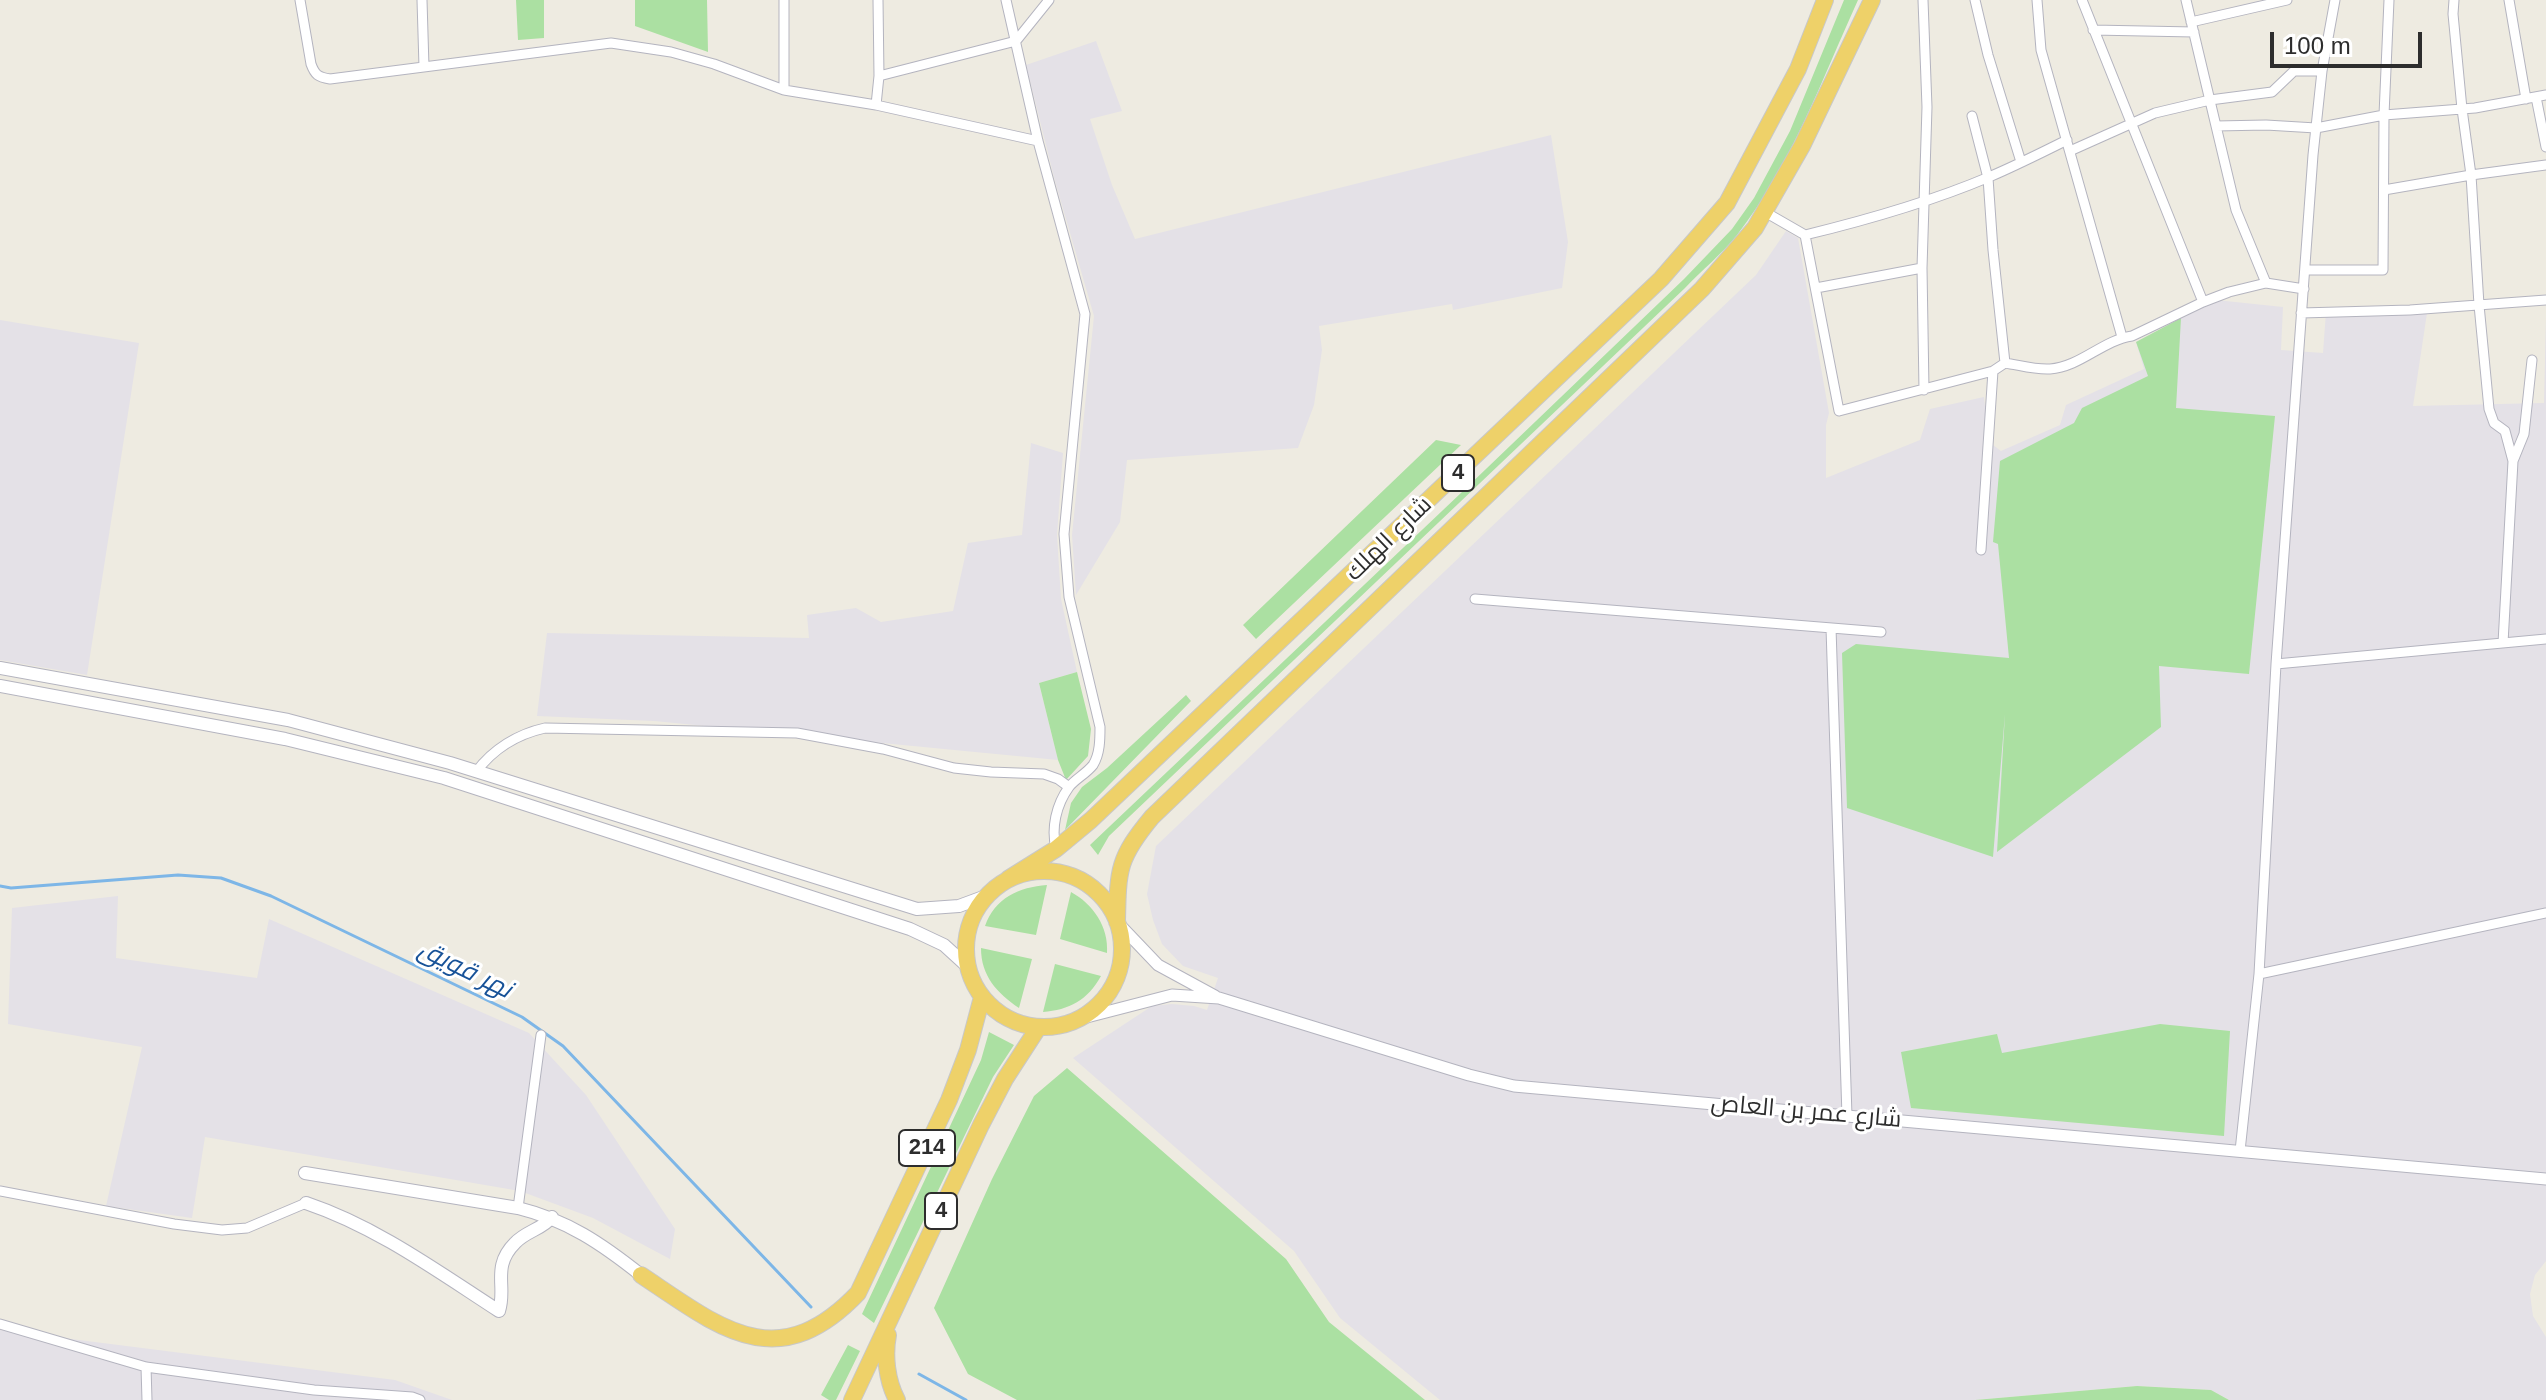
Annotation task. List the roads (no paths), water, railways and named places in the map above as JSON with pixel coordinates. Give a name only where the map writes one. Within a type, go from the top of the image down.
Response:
[{"type":"highway","name":"شارع الهلك","points":[[1008,879],[1056,849],[1091,820],[1661,279],[1727,203],[1798,69],[1825,0]]},
{"type":"highway","name":"شارع الهلك","points":[[1117,922],[1121,863],[1131,843],[1152,817],[1702,289],[1755,228],[1802,146],[1872,0]]},
{"type":"highway","points":[[1033,871],[1059,872],[1084,881],[1104,899],[1117,922],[1122,944],[1120,967],[1112,988],[1098,1006],[1079,1019],[1059,1026],[1027,1026],[1002,1015],[974,986],[965,947],[968,928],[986,896],[1008,879],[1033,871]]},
{"type":"highway","name":"214","points":[[641,1275],[710,1320],[758,1339],[785,1337],[810,1330],[834,1315],[858,1293],[949,1100],[968,1050],[982,997]]},
{"type":"highway","name":"4","points":[[852,1400],[981,1125],[1005,1079],[1038,1028]]},
{"type":"highway","points":[[894,1312],[886,1356],[897,1400]]},
{"type":"main road","points":[[0,668],[288,720],[476,772],[917,909],[959,906],[986,896]]},
{"type":"main road","points":[[0,686],[285,739],[444,778],[910,929],[944,945],[967,966]]},
{"type":"main road","points":[[305,1173],[518,1208],[552,1217],[604,1246],[641,1275]]},
{"type":"main road","points":[[306,1203],[380,1235],[499,1311],[501,1270],[505,1256],[518,1239],[552,1217]]},
{"type":"street","points":[[300,0],[311,64],[320,78],[611,43],[671,52],[784,90],[876,105],[1038,141]]},
{"type":"street","points":[[422,0],[424,67]]},
{"type":"street","points":[[784,0],[784,90]]},
{"type":"street","points":[[876,105],[879,76],[878,0]]},
{"type":"street","points":[[1006,0],[1038,141],[1085,314],[1064,534],[1069,597],[1100,727],[1100,745],[1094,763],[1069,787],[1059,805],[1052,832],[1056,849]]},
{"type":"street","points":[[879,76],[1016,41],[1049,0]]},
{"type":"street","points":[[1923,0],[1927,107],[1922,268],[1924,390]]},
{"type":"street","points":[[1975,0],[1988,55],[2021,162]]},
{"type":"street","points":[[2037,0],[2041,50],[2122,337]]},
{"type":"street","points":[[2082,0],[2203,302]]},
{"type":"street","points":[[2186,0],[2236,210],[2266,283]]},
{"type":"street","points":[[2093,30],[2193,27],[2287,0]]},
{"type":"street","points":[[2240,1151],[2259,974],[2276,664],[2316,128],[2322,71],[2335,0]]},
{"type":"street","points":[[2306,270],[2383,270],[2384,115],[2389,0]]},
{"type":"street","points":[[2454,0],[2489,409],[2494,423],[2505,431],[2513,461],[2503,643]]},
{"type":"street","points":[[2509,0],[2536,97],[2546,147]]},
{"type":"street","points":[[2070,151],[2155,113],[2210,100],[2272,92],[2294,71],[2322,71]]},
{"type":"street","points":[[2216,126],[2316,128],[2384,115],[2462,109],[2536,97]]},
{"type":"street","points":[[1972,116],[1988,178],[2005,363]]},
{"type":"street","points":[[1765,212],[1805,235],[1857,222],[1988,178],[2067,140]]},
{"type":"street","points":[[2384,190],[2546,165]]},
{"type":"street","points":[[1805,235],[1839,411],[1993,371],[2005,363],[2050,369],[2075,362],[2122,337],[2132,336],[2203,302],[2266,283],[2304,289]]},
{"type":"street","points":[[1816,288],[1922,268]]},
{"type":"street","points":[[2301,313],[2410,310],[2546,300]]},
{"type":"street","points":[[2513,461],[2524,434],[2532,360]]},
{"type":"street","points":[[1981,550],[1993,371]]},
{"type":"street","points":[[1475,599],[1881,632]]},
{"type":"street","points":[[1831,628],[1847,1116]]},
{"type":"street","points":[[2276,664],[2546,639]]},
{"type":"street","points":[[476,772],[488,758],[514,739],[545,728],[782,731],[883,749],[954,768],[1044,774],[1069,787]]},
{"type":"street","points":[[2259,974],[2546,913]]},
{"type":"street","points":[[1117,922],[1158,965],[1219,998]]},
{"type":"street","name":"شارع عمر بن العاص","points":[[1079,1019],[1172,995],[1219,998],[1514,1086],[2546,1179]]},
{"type":"street","points":[[518,1208],[541,1035]]},
{"type":"street","points":[[0,1191],[222,1230],[247,1228],[306,1203]]},
{"type":"street","points":[[0,1324],[146,1367],[314,1395],[412,1397],[420,1400]]},
{"type":"street","points":[[146,1367],[147,1400]]},
{"type":"waterway","name":"نهر قويق","points":[[0,886],[11,888],[178,875],[221,878],[271,896],[522,1017],[563,1046],[811,1307]]},
{"type":"waterway","name":"نهر قويق","points":[[919,1374],[966,1400]]}]
